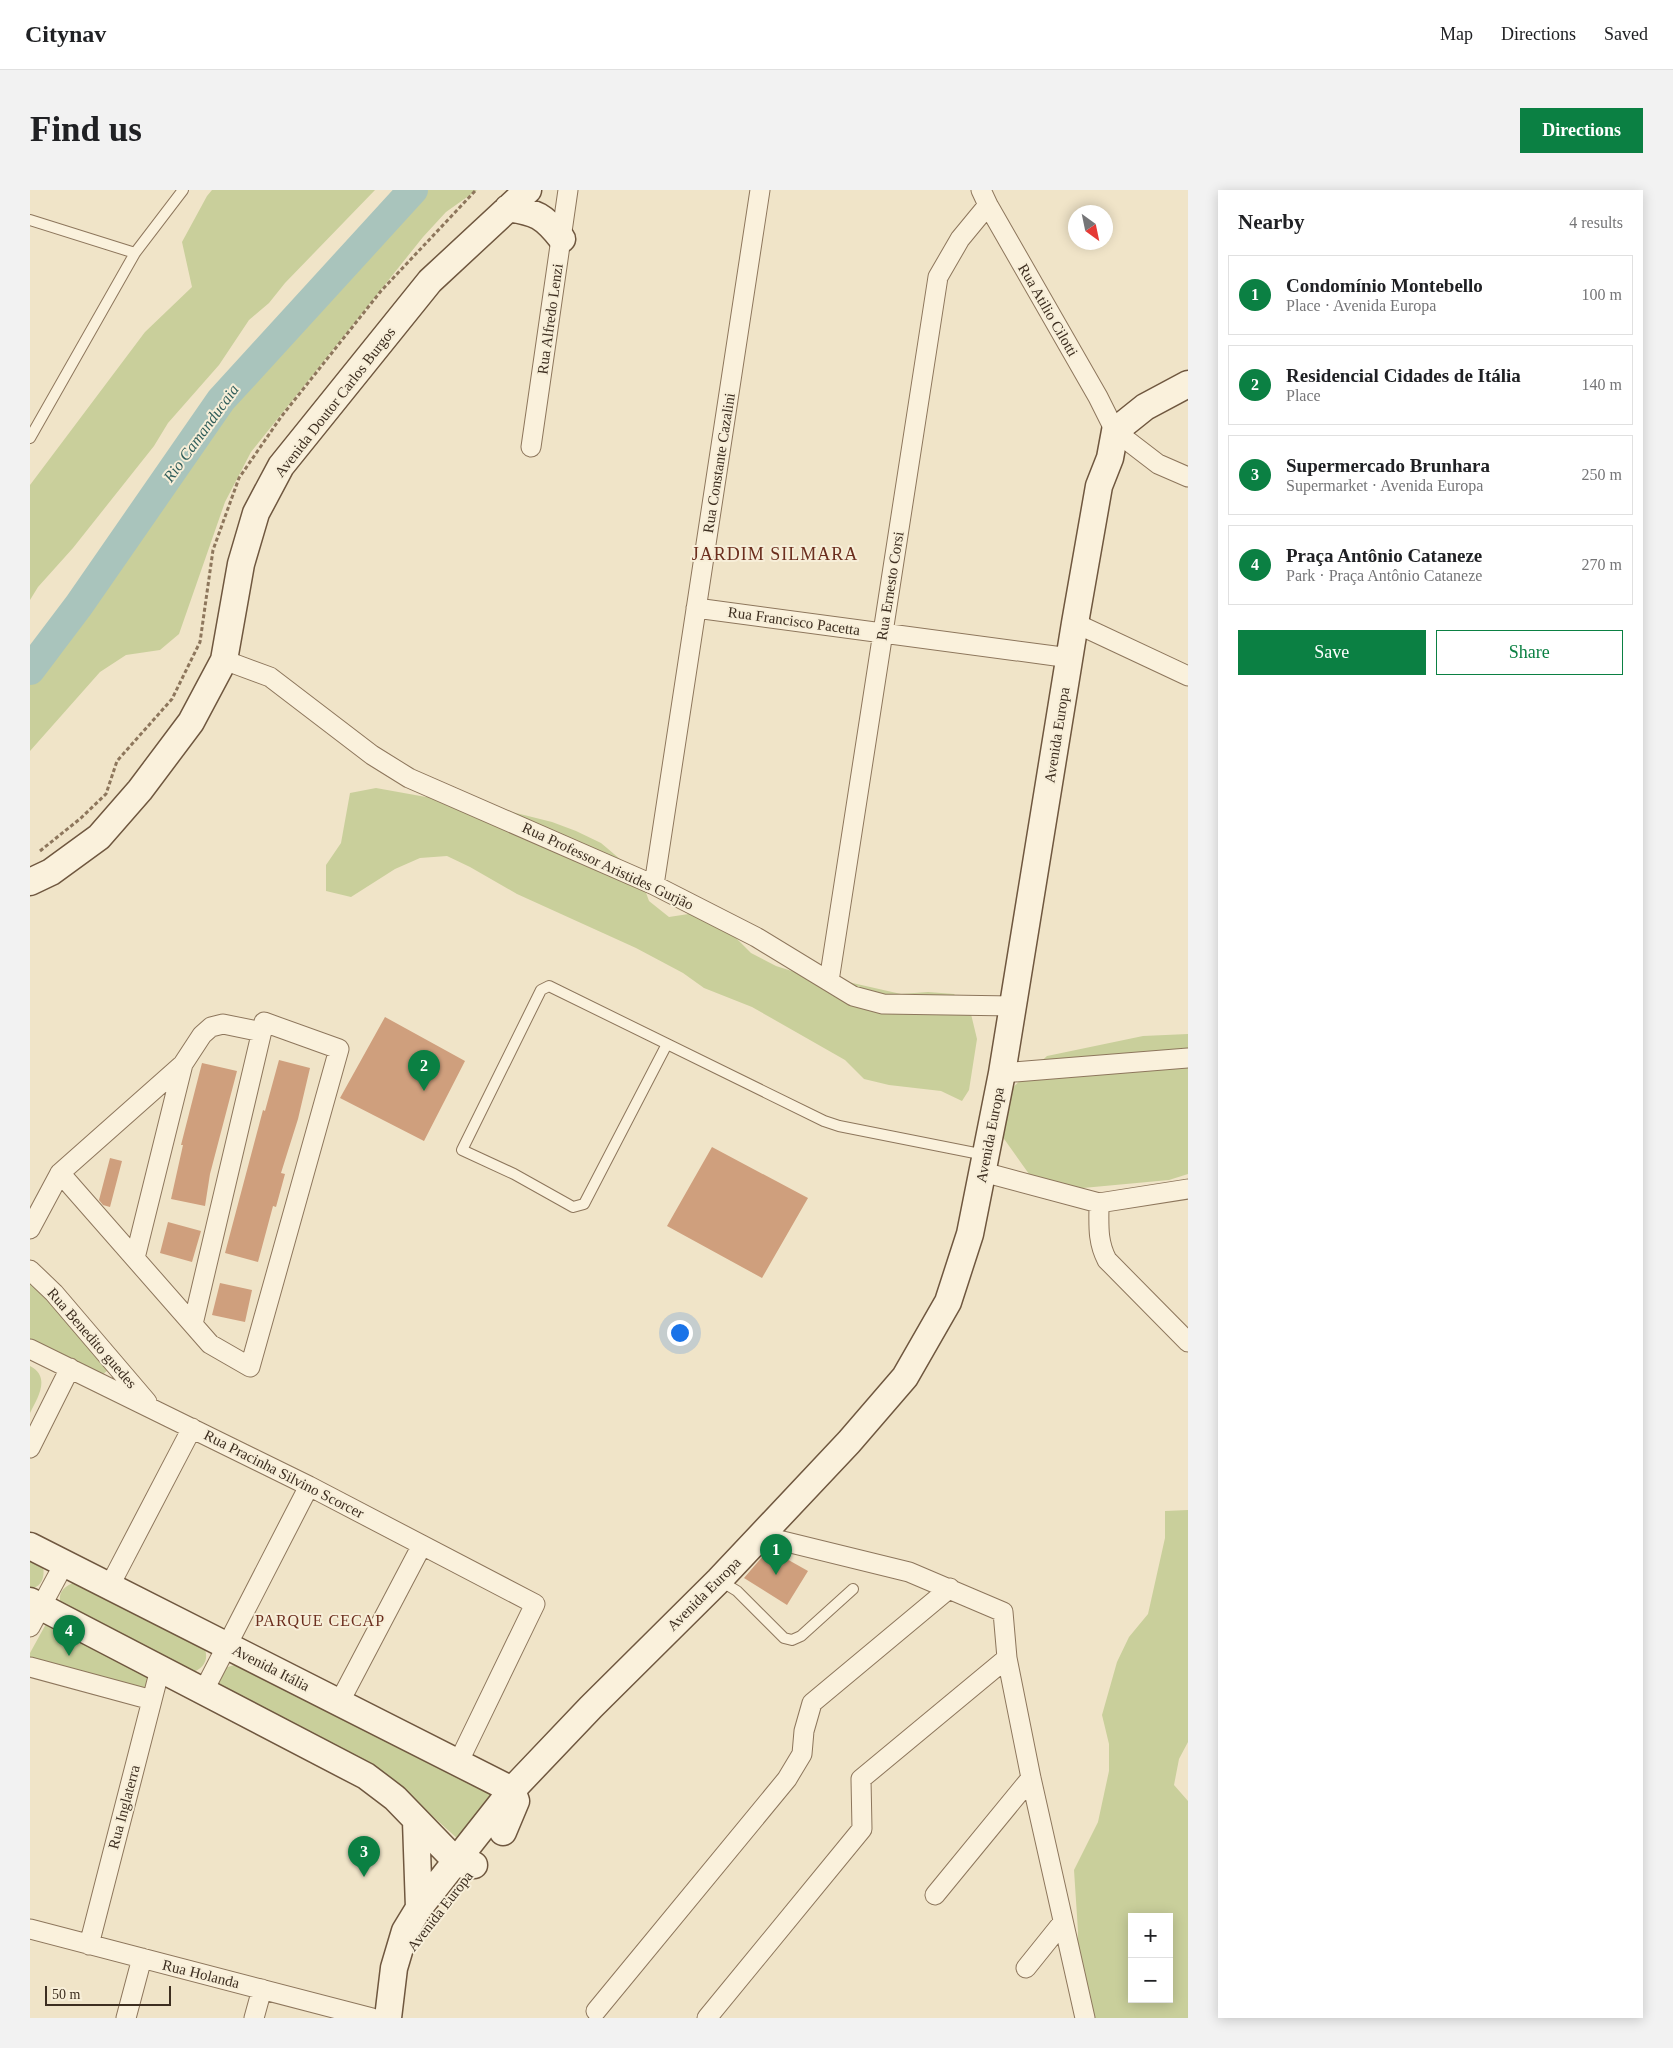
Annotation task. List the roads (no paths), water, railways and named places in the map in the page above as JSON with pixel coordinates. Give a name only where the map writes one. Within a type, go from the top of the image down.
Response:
[{"type":"street","name":"Avenida Doutor Carlos Burgos","points":[[30,882],[51,872],[99,837],[134,797],[192,722],[224,660],[241,564],[256,513],[281,466],[430,281],[528,190]]},
{"type":"street","name":"Rua Alfredo Lenzi","points":[[531,447],[568,190]]},
{"type":"street","name":"Rua Constante Cazalini","points":[[654,885],[760,190]]},
{"type":"street","name":"Rua Atilio Cilotti","points":[[985,198],[1098,397],[1115,431]]},
{"type":"street","name":"Rua Ernesto Corsi","points":[[830,981],[938,277],[985,198]]},
{"type":"street","points":[[508,208],[532,212],[548,222],[562,239]]},
{"type":"street","points":[[1188,384],[1145,407],[1115,431],[1158,464],[1188,477]]},
{"type":"street","name":"Avenida Europa","points":[[394,1968],[466,1863],[512,1790],[591,1707],[762,1536],[849,1442],[905,1376],[948,1302],[970,1234],[1002,1073],[1099,486],[1110,458],[1115,431]]},
{"type":"street","name":"Rua Francisco Pacetta","points":[[696,608],[1070,658]]},
{"type":"street","points":[[1075,623],[1188,676]]},
{"type":"street","name":"Rua Professor Aristides Gurjão","points":[[224,660],[270,677],[372,755],[409,778],[654,885],[756,937],[854,996],[883,1004],[1013,1006]]},
{"type":"street","points":[[60,1173],[210,1344],[250,1367],[339,1050],[264,1022],[193,1324]]},
{"type":"street","points":[[30,1228],[60,1173],[183,1064],[202,1035],[211,1027],[223,1024],[262,1032]]},
{"type":"street","points":[[1002,1073],[1188,1058]]},
{"type":"street","points":[[136,1258],[183,1064]]},
{"type":"street","points":[[984,1164],[1099,1203],[1188,1188]]},
{"type":"street","points":[[1099,1203],[1098,1236],[1107,1260],[1188,1342]]},
{"type":"street","name":"Rua Benedito guedes","points":[[30,1270],[54,1293],[152,1408]]},
{"type":"street","name":"Rua Pracinha Silvino Scorcer","points":[[30,1349],[308,1486],[535,1604],[458,1763]]},
{"type":"street","points":[[30,1448],[70,1368]]},
{"type":"street","points":[[109,1587],[192,1428]]},
{"type":"street","points":[[203,1692],[308,1486]]},
{"type":"street","points":[[762,1536],[909,1572],[1003,1612],[1007,1658],[1031,1778],[1085,2018]]},
{"type":"street","points":[[340,1703],[422,1545]]},
{"type":"street","name":"Avenida Itália","points":[[30,1546],[512,1790]]},
{"type":"street","points":[[64,1564],[34,1612],[160,1669],[366,1776],[395,1798],[416,1820],[466,1863]]},
{"type":"street","points":[[596,2011],[787,1779],[802,1754],[804,1731],[812,1703],[950,1588]]},
{"type":"street","points":[[707,2018],[862,1829],[861,1779],[1007,1658]]},
{"type":"street","points":[[30,1667],[152,1700]]},
{"type":"street","name":"Rua Inglaterra","points":[[89,1945],[160,1669]]},
{"type":"street","name":"Avenida Europa","points":[[388,2018],[394,1968],[405,1931],[419,1908],[466,1863],[503,1832],[530,1798],[591,1707]]},
{"type":"street","points":[[935,1895],[1031,1778]]},
{"type":"street","points":[[503,1832],[516,1801],[512,1790]]},
{"type":"street","points":[[416,1820],[419,1908]]},
{"type":"street","points":[[1026,1968],[1063,1922]]},
{"type":"street","name":"Rua Holanda","points":[[30,1929],[372,2018]]},
{"type":"street","points":[[126,2018],[142,1958]]},
{"type":"street","points":[[254,2018],[262,1989]]},
{"type":"lane","points":[[30,438],[135,253],[183,190]]},
{"type":"lane","points":[[30,220],[135,253]]},
{"type":"lane","points":[[667,1044],[584,1204],[579,1208],[514,1174],[462,1150],[544,986],[550,986],[832,1124],[984,1164]]},
{"type":"lane","points":[[719,1580],[737,1591],[784,1638],[792,1640],[801,1636],[853,1589]]},
{"type":"waterway","name":"Rio Camanducaia","points":[[30,670],[79,605],[221,400],[413,190]]},
{"type":"place","name":"Residencial Cidades de Itália","points":[[424,1091]]},
{"type":"place","name":"Condomínio Montebello","points":[[776,1575]]},
{"type":"place","name":"Praça Antônio Cataneze","points":[[69,1656]]},
{"type":"place","name":"Supermercado Brunhara","points":[[364,1877]]},
{"type":"district","name":"JARDIM SILMARA","points":[[775,554]]},
{"type":"district","name":"PARQUE CECAP","points":[[320,1620]]}]
